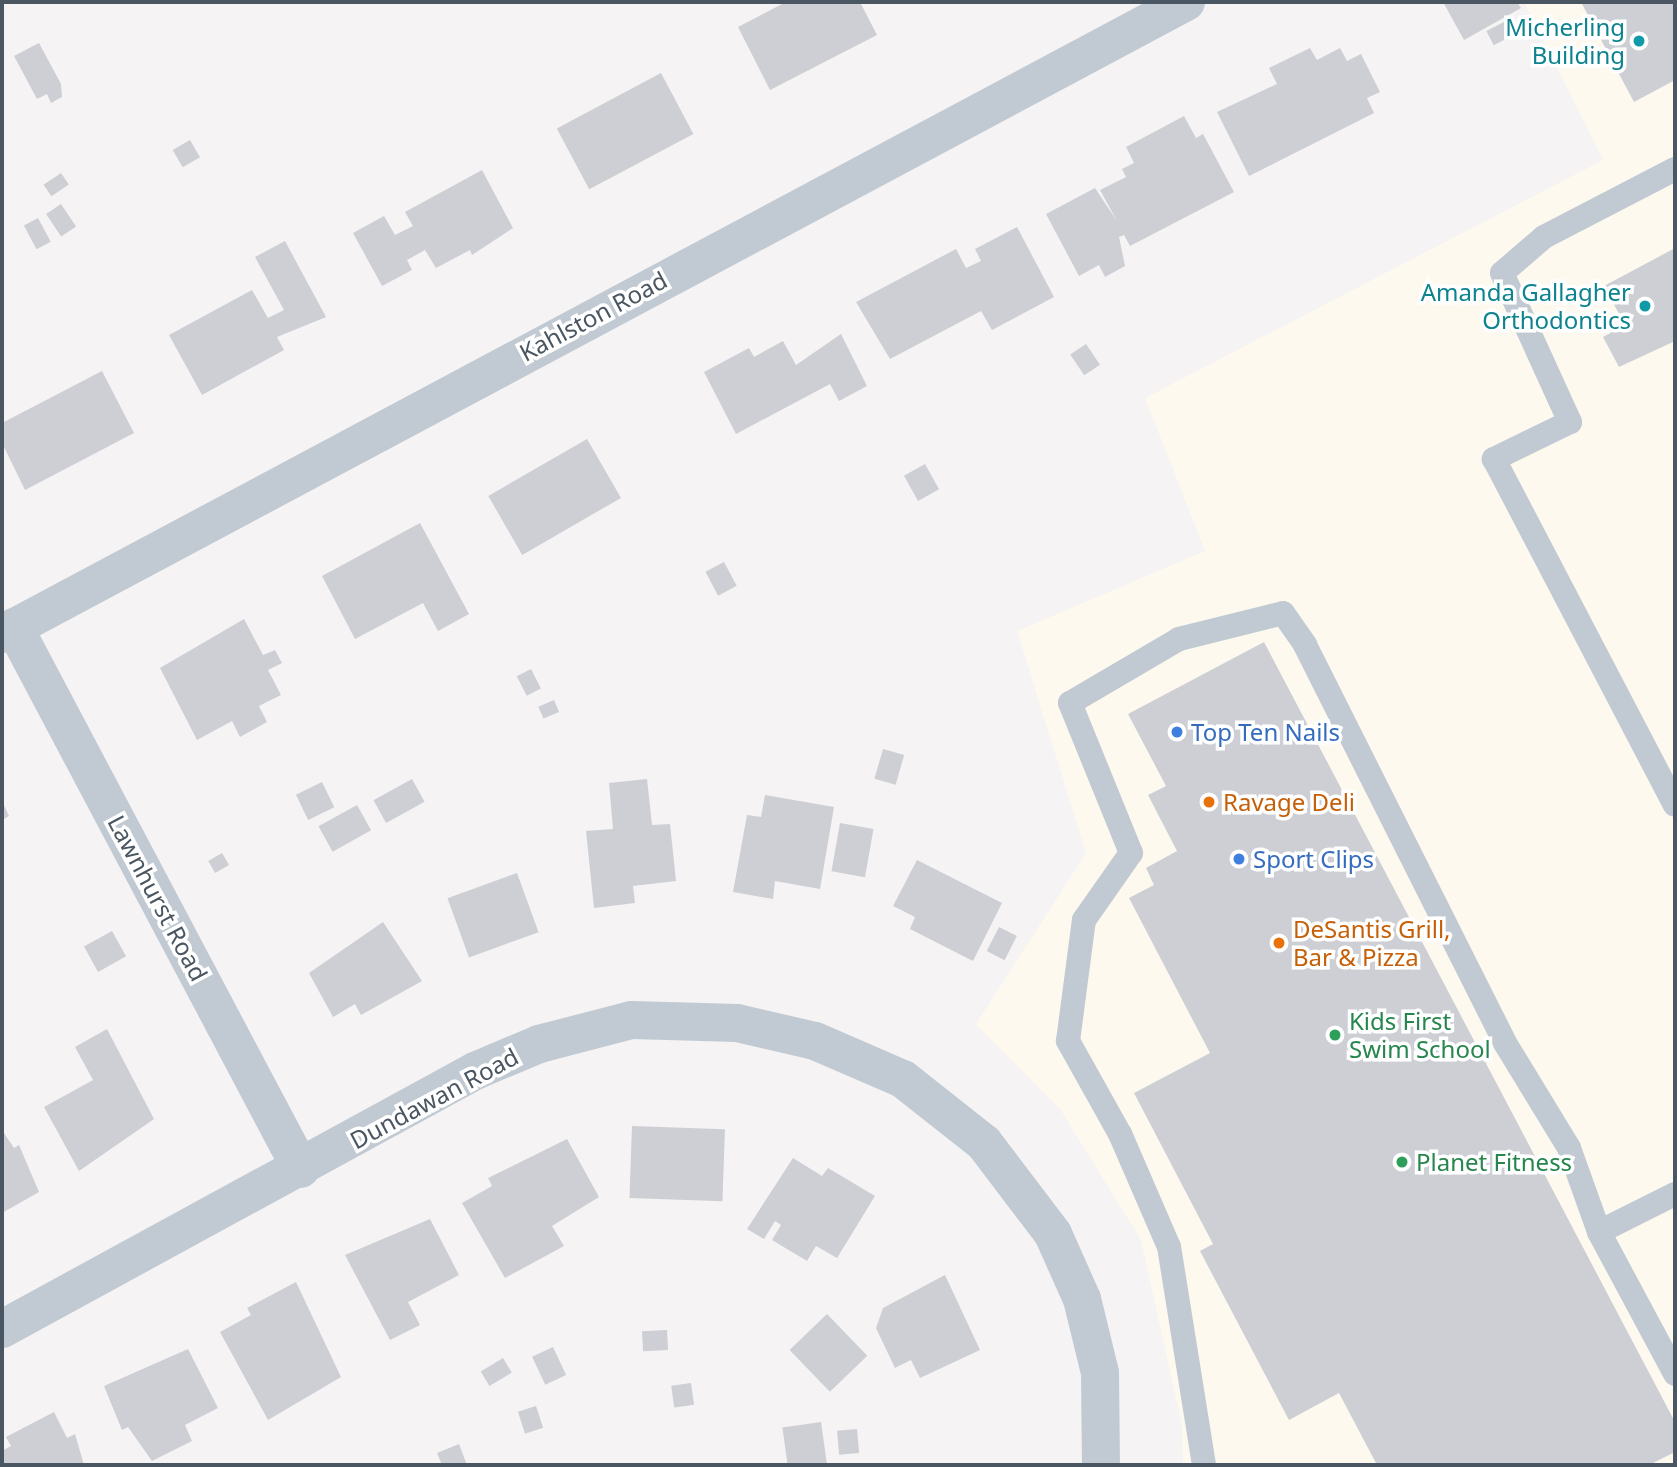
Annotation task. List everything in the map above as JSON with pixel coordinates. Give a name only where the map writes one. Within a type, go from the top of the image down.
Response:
[{"type":"street","name":"Kahlston Road","points":[[8,630],[1186,2]]},
{"type":"street","name":"Lawnhurst Road","points":[[8,630],[301,1169]]},
{"type":"street","name":"Dundawan Road","points":[[2,1329],[301,1169],[475,1071],[587,1028],[682,1016],[815,1041],[903,1079],[984,1143],[1053,1234],[1082,1299],[1100,1373],[1101,1465]]},
{"type":"lane","points":[[1675,169],[1544,237],[1502,273],[1570,422],[1494,459],[1675,805]]},
{"type":"lane","points":[[1204,1465],[1169,1247],[1120,1134],[1068,1041],[1084,920],[1131,853],[1070,703],[1168,645],[1283,613],[1305,645],[1505,1043],[1569,1148],[1599,1232],[1675,1374]]},
{"type":"lane","points":[[1599,1232],[1675,1194]]},
{"type":"shaded area","points":[[1524,2],[1675,2],[1675,1465],[1183,1465],[1182,1426],[1141,1240],[1060,1109],[976,1024],[1086,853],[1017,631],[1205,551],[1145,398],[1603,160]]},
{"type":"building","points":[[786,2],[860,2],[877,35],[770,90],[738,27]]},
{"type":"building","points":[[1443,2],[1517,2],[1521,8],[1464,40]]},
{"type":"building","name":"Micherling Building","points":[[1581,2],[1675,2],[1675,80],[1634,102]]},
{"type":"building","points":[[1506,21],[1513,35],[1494,45],[1486,31]]},
{"type":"building","points":[[39,43],[61,84],[62,97],[51,103],[47,94],[37,99],[14,56]]},
{"type":"building","points":[[1310,48],[1317,60],[1340,48],[1347,61],[1361,54],[1380,92],[1367,98],[1374,113],[1249,176],[1217,112],[1277,84],[1269,68]]},
{"type":"building","points":[[661,73],[693,134],[589,189],[557,128]]},
{"type":"building","points":[[1184,116],[1196,138],[1203,134],[1234,192],[1130,246],[1124,235],[1119,237],[1125,266],[1105,277],[1099,265],[1079,276],[1046,214],[1095,188],[1117,221],[1100,190],[1126,177],[1122,169],[1134,163],[1126,147]]},
{"type":"building","points":[[190,140],[200,157],[183,167],[173,150]]},
{"type":"building","points":[[482,170],[513,228],[472,255],[470,250],[436,268],[425,250],[407,260],[412,270],[382,286],[353,233],[384,216],[395,235],[413,226],[405,212]]},
{"type":"building","points":[[61,173],[69,185],[51,196],[44,185]]},
{"type":"building","points":[[61,204],[76,226],[61,236],[46,214]]},
{"type":"building","points":[[38,218],[51,242],[37,249],[24,226]]},
{"type":"building","points":[[1017,227],[1054,297],[992,330],[981,311],[890,359],[856,302],[956,249],[966,268],[981,261],[975,249]]},
{"type":"building","points":[[285,241],[326,317],[277,337],[284,350],[202,395],[169,335],[252,290],[268,318],[284,310],[255,257]]},
{"type":"building","name":"Amanda Gallagher Orthodontics","points":[[1675,248],[1675,341],[1619,367],[1603,337],[1625,325],[1604,286]]},
{"type":"building","points":[[841,334],[867,386],[839,401],[830,384],[736,434],[704,372],[749,348],[754,357],[783,341],[796,365]]},
{"type":"building","points":[[1086,344],[1100,365],[1084,375],[1070,355]]},
{"type":"building","points":[[102,371],[134,433],[25,490],[2,443],[2,423]]},
{"type":"building","points":[[587,439],[621,498],[522,555],[488,496]]},
{"type":"building","points":[[925,464],[939,489],[918,501],[904,476]]},
{"type":"building","points":[[420,523],[469,614],[438,631],[423,603],[355,639],[322,576]]},
{"type":"building","points":[[724,562],[737,586],[718,596],[705,572]]},
{"type":"building","points":[[244,619],[263,655],[275,650],[282,663],[268,670],[281,695],[259,706],[267,722],[240,737],[232,721],[197,740],[160,668]]},
{"type":"building","points":[[1264,642],[1675,1422],[1675,1452],[1649,1465],[1377,1465],[1339,1393],[1289,1420],[1200,1251],[1213,1244],[1134,1093],[1210,1053],[1129,898],[1154,885],[1146,868],[1177,851],[1148,795],[1166,786],[1128,714]]},
{"type":"building","points":[[531,669],[541,689],[527,696],[517,676]]},
{"type":"building","points":[[554,700],[559,712],[543,719],[538,707]]},
{"type":"building","points":[[883,749],[904,755],[896,785],[874,779]]},
{"type":"building","points":[[412,779],[425,802],[386,823],[374,800]]},
{"type":"building","points":[[647,779],[652,825],[670,824],[676,881],[633,886],[635,903],[594,908],[586,831],[613,829],[609,783]]},
{"type":"building","points":[[322,782],[334,807],[308,820],[296,795]]},
{"type":"building","points":[[765,795],[834,807],[820,889],[775,881],[773,899],[733,892],[747,815],[761,817]]},
{"type":"building","points":[[2,801],[9,816],[2,820]]},
{"type":"building","points":[[357,805],[371,830],[333,852],[319,826]]},
{"type":"building","points":[[840,823],[873,829],[865,877],[831,871]]},
{"type":"building","points":[[222,853],[229,865],[215,873],[208,861]]},
{"type":"building","points":[[917,860],[1002,903],[973,961],[910,929],[915,917],[893,906]]},
{"type":"building","points":[[517,873],[539,932],[469,958],[447,898]]},
{"type":"building","points":[[383,922],[422,981],[361,1015],[355,1004],[333,1017],[309,973]]},
{"type":"building","points":[[999,927],[1017,936],[1005,960],[987,951]]},
{"type":"building","points":[[112,931],[126,956],[98,972],[84,947]]},
{"type":"building","points":[[107,1029],[154,1119],[79,1171],[44,1107],[93,1080],[75,1047]]},
{"type":"building","points":[[632,1126],[725,1129],[722,1201],[629,1198]]},
{"type":"building","points":[[2,1130],[14,1148],[19,1145],[39,1192],[2,1213]]},
{"type":"building","points":[[567,1139],[599,1197],[552,1226],[564,1246],[505,1278],[462,1203],[492,1186],[488,1178]]},
{"type":"building","points":[[793,1158],[822,1176],[828,1168],[875,1196],[837,1258],[816,1246],[807,1261],[772,1240],[781,1225],[775,1221],[764,1239],[747,1229]]},
{"type":"building","points":[[430,1219],[459,1275],[408,1302],[420,1325],[390,1340],[345,1255]]},
{"type":"building","points":[[945,1275],[980,1350],[920,1378],[911,1360],[895,1368],[876,1328],[883,1308]]},
{"type":"building","points":[[296,1282],[341,1377],[268,1420],[220,1332],[251,1315],[247,1308]]},
{"type":"building","points":[[827,1314],[867,1356],[830,1392],[790,1350]]},
{"type":"building","points":[[667,1330],[668,1350],[643,1351],[642,1331]]},
{"type":"building","points":[[553,1347],[566,1375],[545,1385],[532,1357]]},
{"type":"building","points":[[188,1349],[218,1408],[185,1425],[192,1441],[152,1461],[128,1427],[122,1430],[104,1386]]},
{"type":"building","points":[[503,1358],[512,1373],[489,1386],[481,1371]]},
{"type":"building","points":[[691,1383],[694,1405],[674,1408],[671,1386]]},
{"type":"building","points":[[536,1406],[543,1428],[525,1434],[518,1412]]},
{"type":"building","points":[[54,1412],[67,1438],[75,1434],[84,1465],[2,1465],[2,1451],[11,1446],[6,1437]]},
{"type":"building","points":[[821,1422],[827,1465],[788,1465],[782,1427]]},
{"type":"building","points":[[857,1429],[859,1453],[839,1455],[837,1431]]},
{"type":"building","points":[[459,1444],[467,1465],[442,1465],[437,1453]]},
{"type":"place","name":"Micherling Building","points":[[1639,41]]},
{"type":"place","name":"Amanda Gallagher Orthodontics","points":[[1645,306]]},
{"type":"place","name":"Top Ten Nails","points":[[1177,732]]},
{"type":"place","name":"Ravage Deli","points":[[1209,802]]},
{"type":"place","name":"Sport Clips","points":[[1239,859]]},
{"type":"place","name":"DeSantis Grill, Bar & Pizza","points":[[1279,943]]},
{"type":"place","name":"Kids First Swim School","points":[[1335,1035]]},
{"type":"place","name":"Planet Fitness","points":[[1402,1162]]}]
